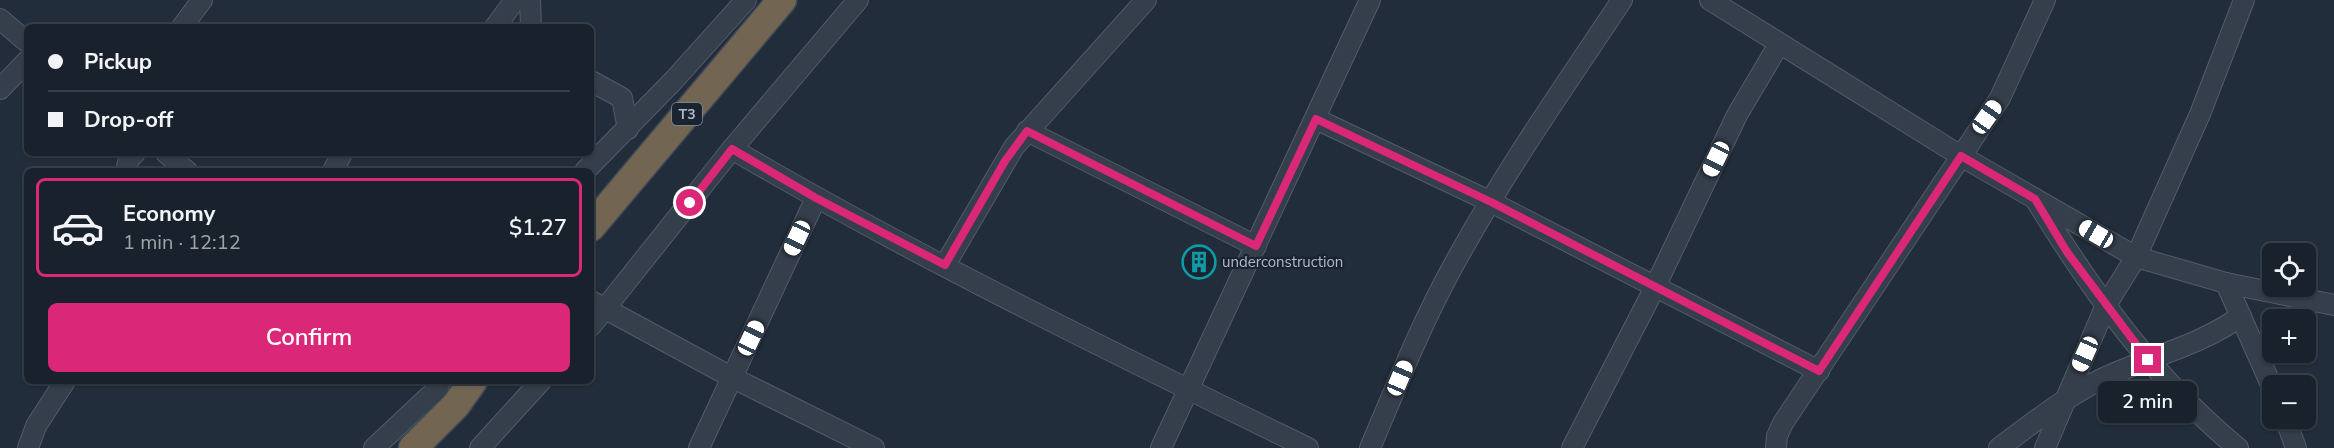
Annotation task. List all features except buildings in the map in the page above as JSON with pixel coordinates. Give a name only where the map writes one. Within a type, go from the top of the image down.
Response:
[{"type":"highway","name":"T3","points":[[594,223],[782,0]]},
{"type":"highway","points":[[413,448],[441,389],[461,384]]},
{"type":"street","points":[[184,24],[202,0]]},
{"type":"street","points":[[497,24],[515,0]]},
{"type":"street","points":[[530,0],[531,24]]},
{"type":"street","points":[[588,168],[628,129],[746,0]]},
{"type":"street","points":[[858,0],[598,306],[733,378],[874,448]]},
{"type":"street","points":[[945,265],[1005,161],[1027,131],[1146,0]]},
{"type":"street","points":[[1161,448],[1370,0]]},
{"type":"street","points":[[1370,448],[1454,265],[1491,202],[1622,0]]},
{"type":"street","points":[[1710,0],[1961,156],[2136,257],[2226,283],[2334,305]]},
{"type":"street","points":[[1776,448],[1777,436],[1784,423],[2000,98],[2045,0]]},
{"type":"street","points":[[2045,448],[2106,305],[2136,257],[2200,114],[2244,0]]},
{"type":"street","points":[[0,19],[24,39]]},
{"type":"street","points":[[1572,448],[1655,287],[1737,115],[1779,44]]},
{"type":"street","points":[[0,89],[24,64]]},
{"type":"street","points":[[594,83],[622,98],[628,129]]},
{"type":"street","points":[[1316,119],[1491,202],[1819,371]]},
{"type":"street","points":[[1027,131],[1256,246]]},
{"type":"street","points":[[732,149],[816,198],[945,265],[1308,448]]},
{"type":"street","points":[[170,156],[184,168]]},
{"type":"street","points":[[699,448],[816,198]]},
{"type":"street","points":[[2035,199],[2067,252],[2148,360],[2173,390],[2238,448]]},
{"type":"street","points":[[2226,283],[2267,375]]},
{"type":"street","points":[[1999,448],[2062,404],[2113,374],[2196,343],[2218,332],[2241,316]]},
{"type":"street","points":[[28,448],[36,426],[62,384]]},
{"type":"street","points":[[480,448],[538,384]]},
{"type":"street","points":[[374,448],[441,389]]},
{"type":"street","points":[[2289,429],[2296,448]]},
{"type":"place","name":"underconstruction","points":[[1199,262]]},
{"type":"route","points":[[690,203],[732,149],[816,198],[945,265],[1005,161],[1027,131],[1256,246],[1316,119],[1491,202],[1819,371],[1961,156],[2035,199],[2067,252],[2148,360]]}]
